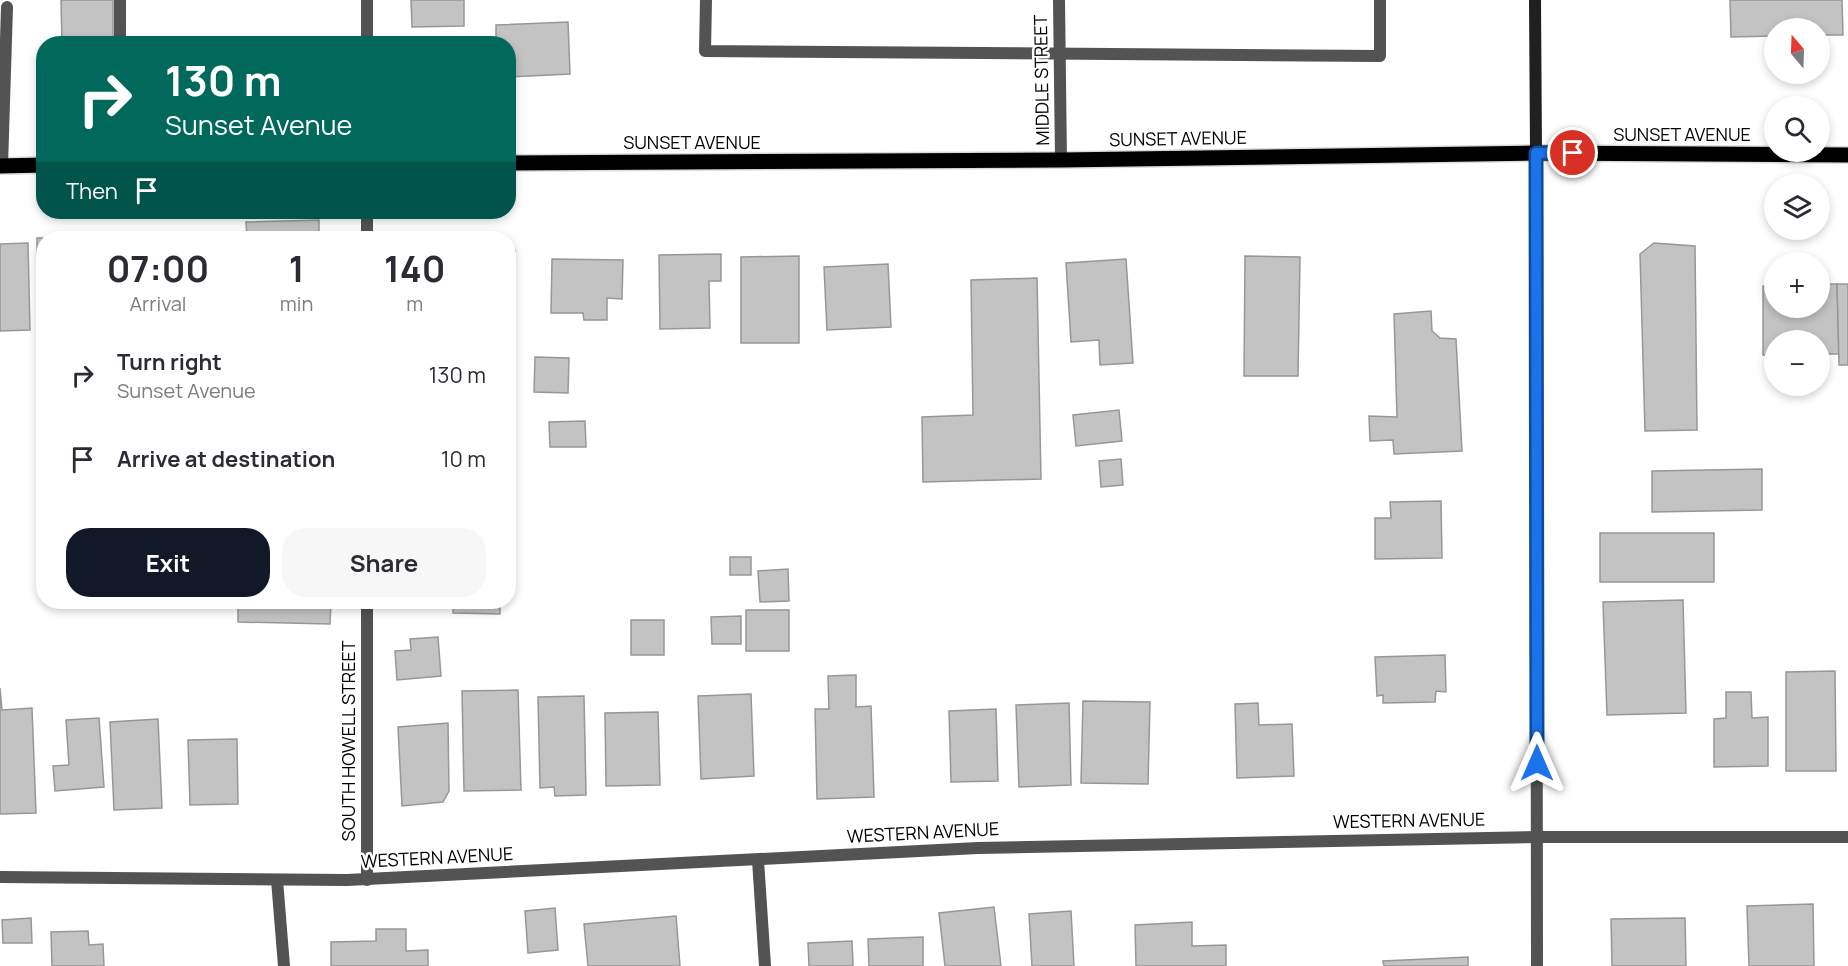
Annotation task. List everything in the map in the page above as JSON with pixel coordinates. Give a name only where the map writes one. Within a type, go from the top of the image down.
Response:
[{"type":"main road","points":[[1535,0],[1536,153]]},
{"type":"main road","name":"SUNSET AVENUE","points":[[516,163],[1061,160],[1536,153],[1848,155]]},
{"type":"main road","points":[[1,166],[36,165]]},
{"type":"street","points":[[120,0],[120,36]]},
{"type":"street","points":[[367,0],[367,36]]},
{"type":"street","points":[[706,0],[705,51],[1380,56],[1380,0]]},
{"type":"street","name":"MIDDLE STREET","points":[[1059,0],[1061,160]]},
{"type":"street","points":[[1,166],[8,7]]},
{"type":"street","points":[[1536,153],[1537,966]]},
{"type":"street","name":"SOUTH HOWELL STREET","points":[[367,609],[367,880]]},
{"type":"street","name":"WESTERN AVENUE","points":[[0,877],[367,880],[978,848],[1538,837],[1848,837]]},
{"type":"street","points":[[758,860],[765,966]]},
{"type":"street","points":[[277,880],[284,966]]},
{"type":"building","points":[[61,0],[113,0],[113,36],[62,36]]},
{"type":"building","points":[[411,0],[464,0],[464,26],[412,27]]},
{"type":"building","points":[[1730,0],[1842,0],[1843,35],[1830,35],[1830,18],[1764,18],[1764,36],[1731,37]]},
{"type":"building","points":[[568,22],[570,74],[516,77],[516,36],[496,36],[496,25]]},
{"type":"building","points":[[319,220],[319,231],[247,231],[246,222]]},
{"type":"building","points":[[28,243],[30,330],[0,331],[0,244]]},
{"type":"building","points":[[1654,243],[1695,246],[1697,430],[1645,431],[1640,254]]},
{"type":"building","points":[[721,254],[721,281],[709,281],[710,328],[660,329],[659,255]]},
{"type":"building","points":[[799,256],[799,343],[741,343],[741,257]]},
{"type":"building","points":[[1245,256],[1300,257],[1298,376],[1244,376]]},
{"type":"building","points":[[552,259],[623,260],[622,299],[607,298],[607,320],[584,320],[583,313],[551,313]]},
{"type":"building","points":[[1126,259],[1133,363],[1100,365],[1099,340],[1071,342],[1066,263]]},
{"type":"building","points":[[888,264],[891,327],[827,330],[824,267]]},
{"type":"building","points":[[1037,278],[1041,479],[923,482],[922,417],[973,415],[971,280]]},
{"type":"building","points":[[1830,284],[1837,284],[1839,354],[1830,354],[1830,330],[1764,330],[1763,355],[1763,286],[1764,318],[1830,318]]},
{"type":"building","points":[[1837,284],[1848,284],[1848,365],[1839,365]]},
{"type":"building","points":[[1431,311],[1432,331],[1440,338],[1456,339],[1462,451],[1394,454],[1393,440],[1370,441],[1369,416],[1397,417],[1394,314]]},
{"type":"building","points":[[535,357],[569,358],[568,393],[534,392]]},
{"type":"building","points":[[1119,410],[1122,441],[1076,446],[1073,415]]},
{"type":"building","points":[[585,421],[586,447],[550,447],[549,422]]},
{"type":"building","points":[[1121,459],[1123,485],[1101,487],[1099,461]]},
{"type":"building","points":[[1762,469],[1762,510],[1652,512],[1652,471]]},
{"type":"building","points":[[1441,501],[1442,558],[1375,559],[1375,518],[1391,518],[1390,502]]},
{"type":"building","points":[[1600,533],[1714,533],[1714,582],[1600,582]]},
{"type":"building","points":[[730,557],[751,557],[751,575],[730,575]]},
{"type":"building","points":[[788,569],[789,601],[760,602],[758,571]]},
{"type":"building","points":[[1683,600],[1686,713],[1607,715],[1603,602]]},
{"type":"building","points":[[238,609],[331,609],[330,624],[238,622]]},
{"type":"building","points":[[453,609],[500,609],[500,614],[453,613]]},
{"type":"building","points":[[746,610],[789,610],[789,651],[746,651]]},
{"type":"building","points":[[741,616],[741,644],[712,644],[711,617]]},
{"type":"building","points":[[631,620],[664,620],[664,655],[631,655]]},
{"type":"building","points":[[438,637],[441,676],[397,680],[395,651],[411,650],[410,639]]},
{"type":"building","points":[[1445,655],[1446,692],[1436,691],[1435,702],[1383,703],[1383,695],[1377,696],[1375,657]]},
{"type":"building","points":[[1835,671],[1836,771],[1786,771],[1786,672]]},
{"type":"building","points":[[856,675],[856,707],[871,706],[874,797],[817,799],[815,709],[829,709],[828,676]]},
{"type":"building","points":[[0,688],[2,710],[32,708],[36,813],[0,814]]},
{"type":"building","points":[[518,690],[521,790],[464,791],[462,691]]},
{"type":"building","points":[[1726,692],[1751,692],[1752,718],[1768,717],[1768,766],[1714,767],[1714,719],[1726,718]]},
{"type":"building","points":[[751,694],[754,776],[701,779],[698,696]]},
{"type":"building","points":[[584,696],[586,795],[555,796],[554,787],[540,788],[538,697]]},
{"type":"building","points":[[1083,701],[1150,702],[1148,784],[1081,783]]},
{"type":"building","points":[[1069,703],[1071,785],[1019,787],[1016,705]]},
{"type":"building","points":[[1258,703],[1259,725],[1292,724],[1294,776],[1237,778],[1235,704]]},
{"type":"building","points":[[996,709],[998,781],[951,782],[949,711]]},
{"type":"building","points":[[658,712],[660,785],[606,786],[605,713]]},
{"type":"building","points":[[99,718],[104,787],[55,791],[53,766],[69,765],[66,720]]},
{"type":"building","points":[[158,719],[162,808],[114,810],[110,722]]},
{"type":"building","points":[[448,723],[449,791],[443,802],[402,806],[398,727]]},
{"type":"building","points":[[237,739],[238,804],[190,805],[188,740]]},
{"type":"building","points":[[1813,904],[1814,966],[1749,966],[1747,906]]},
{"type":"building","points":[[994,907],[1001,966],[945,966],[939,913]]},
{"type":"building","points":[[555,908],[558,950],[528,953],[525,911]]},
{"type":"building","points":[[1071,911],[1074,966],[1032,966],[1029,914]]},
{"type":"building","points":[[676,916],[680,966],[588,966],[584,924]]},
{"type":"building","points":[[31,918],[32,943],[3,943],[2,920]]},
{"type":"building","points":[[1685,918],[1686,966],[1612,966],[1611,919]]},
{"type":"building","points":[[1192,922],[1192,946],[1226,945],[1226,966],[1136,966],[1135,925]]},
{"type":"building","points":[[376,929],[406,929],[406,951],[428,950],[428,966],[331,966],[331,942],[376,941]]},
{"type":"building","points":[[88,931],[89,945],[103,944],[104,966],[52,966],[51,932]]},
{"type":"building","points":[[923,937],[923,966],[869,966],[868,939]]},
{"type":"building","points":[[852,941],[853,966],[809,966],[808,943]]},
{"type":"building","points":[[1468,957],[1468,966],[1384,966],[1383,961]]},
{"type":"route","points":[[1537,763],[1536,153],[1573,153]]}]
